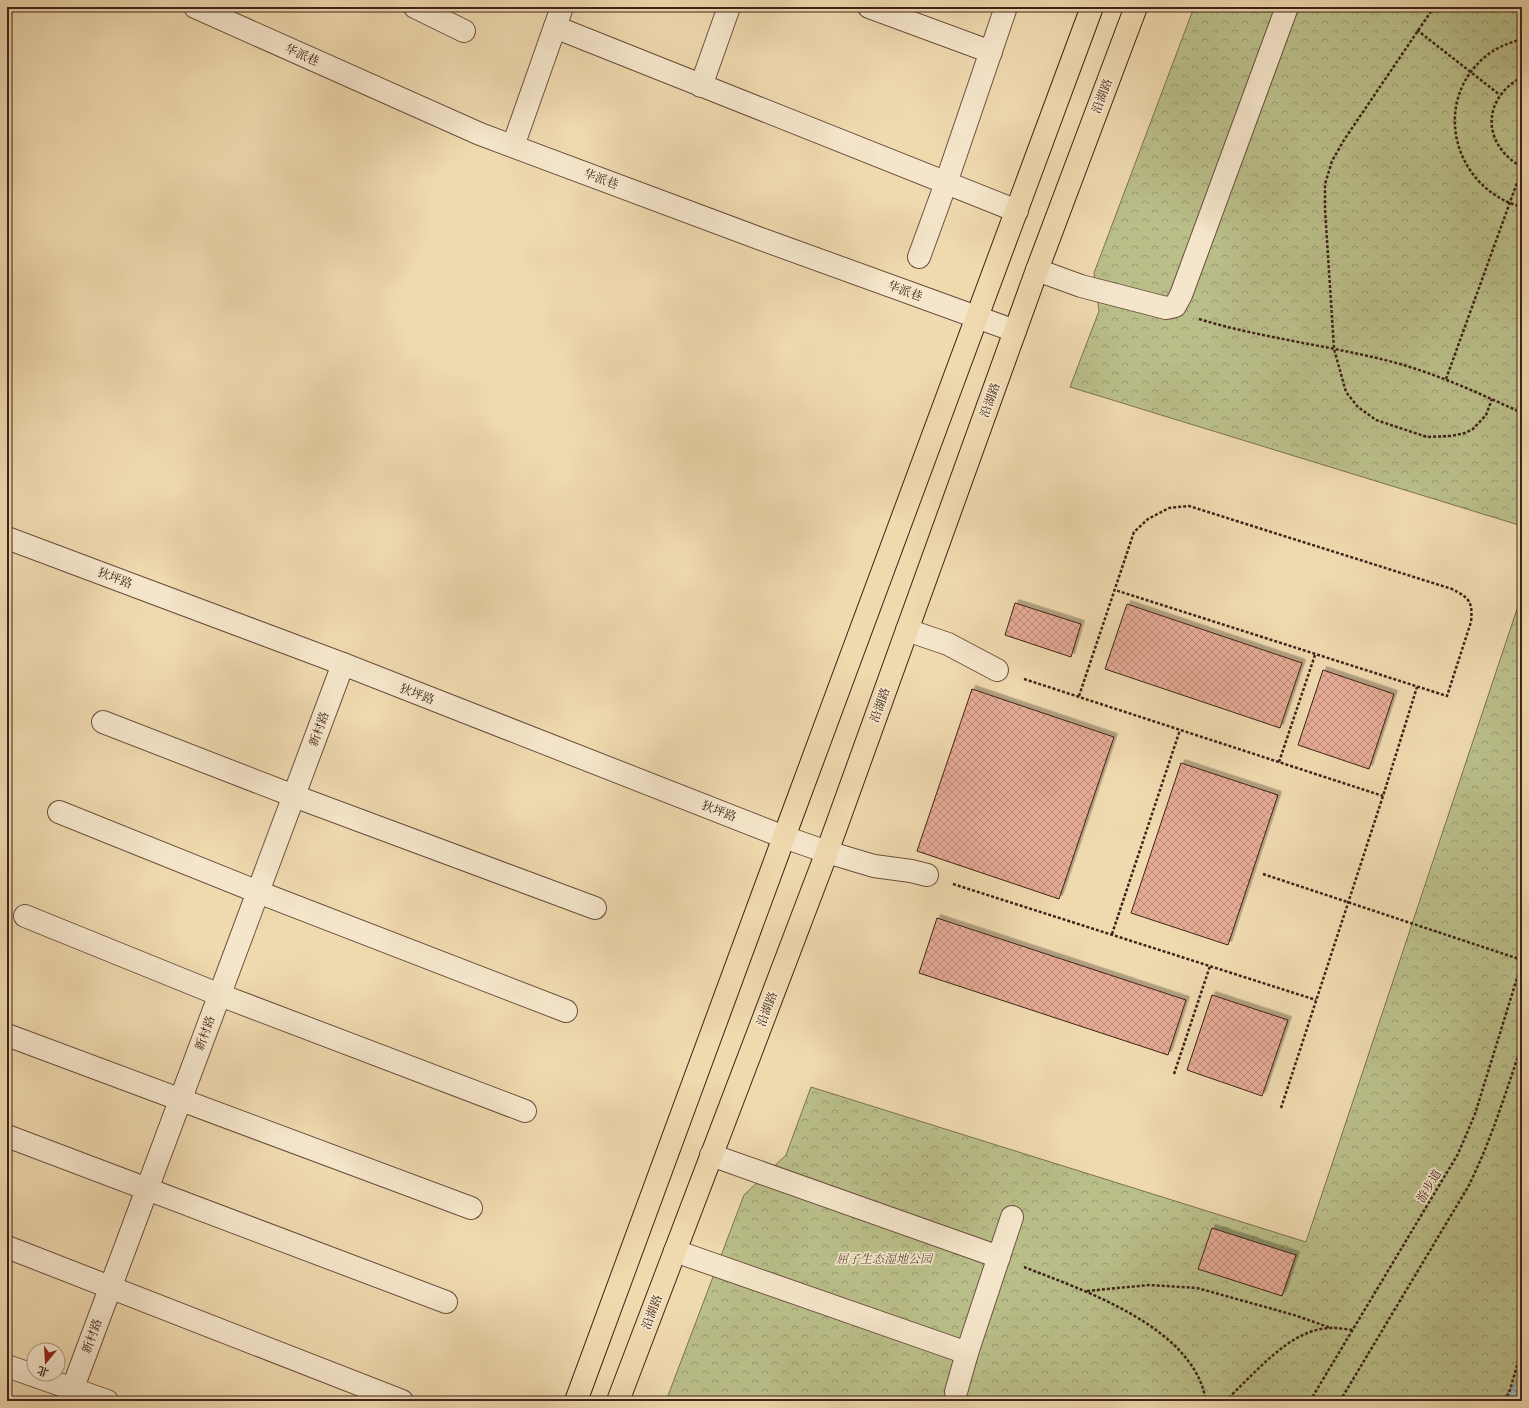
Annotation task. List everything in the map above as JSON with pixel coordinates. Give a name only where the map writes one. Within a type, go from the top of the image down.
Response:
[{"type":"main road","points":[[576,1401],[1092,7]]},
{"type":"main road","name":"沿湖路","points":[[618,1401],[827,852],[1037,270],[1136,7]]},
{"type":"street","name":"华派巷","points":[[195,7],[480,134],[1015,331]]},
{"type":"street","points":[[415,7],[464,31]]},
{"type":"street","points":[[513,146],[562,7]]},
{"type":"street","points":[[701,86],[729,7]]},
{"type":"street","points":[[869,7],[991,52]]},
{"type":"street","points":[[920,257],[1006,7]]},
{"type":"street","points":[[1037,270],[1081,286],[1166,308],[1175,306],[1181,295],[1287,7]]},
{"type":"street","points":[[555,27],[1017,211]]},
{"type":"street","name":"狄坪路","points":[[7,538],[343,664],[827,852],[874,866],[911,871],[927,876]]},
{"type":"street","points":[[907,630],[948,644],[997,670]]},
{"type":"street","name":"新村路","points":[[71,1395],[343,664]]},
{"type":"street","points":[[103,722],[294,796],[595,908]]},
{"type":"street","points":[[59,812],[258,892],[566,1011]]},
{"type":"street","points":[[25,916],[220,995],[524,1111]]},
{"type":"street","points":[[7,1035],[471,1208]]},
{"type":"street","points":[[7,1136],[446,1302]]},
{"type":"street","points":[[711,1155],[999,1258]]},
{"type":"street","points":[[956,1392],[967,1353],[1012,1217]]},
{"type":"street","points":[[7,1247],[402,1401]]},
{"type":"street","points":[[675,1251],[967,1353]]},
{"type":"street","points":[[7,1366],[71,1395],[107,1401]]},
{"type":"path","points":[[1434,7],[1344,140],[1332,161],[1325,184],[1325,209],[1334,348],[1346,392],[1358,407],[1376,420],[1427,437],[1451,436],[1465,433],[1473,429],[1486,415],[1492,399]]},
{"type":"path","points":[[1417,30],[1500,95]]},
{"type":"path","points":[[1522,39],[1506,44],[1486,56],[1471,72],[1461,90],[1456,108],[1455,128],[1458,147],[1466,165],[1477,181],[1492,194],[1509,204],[1522,207]]},
{"type":"path","points":[[1446,380],[1522,168],[1510,160],[1500,149],[1494,136],[1492,122],[1493,108],[1500,95],[1510,84],[1522,78]]},
{"type":"path","points":[[1166,308],[1227,328],[1334,348],[1391,362],[1446,380],[1522,413]]},
{"type":"path","points":[[1079,696],[1134,532],[1148,519],[1169,508],[1189,506],[1452,589],[1467,597],[1472,610],[1471,622],[1447,696],[1115,590]]},
{"type":"path","points":[[1279,762],[1315,655]]},
{"type":"path","points":[[997,670],[1383,796]]},
{"type":"path","points":[[1281,1108],[1417,687]]},
{"type":"path","points":[[1112,934],[1180,730]]},
{"type":"path","points":[[1263,874],[1522,961]]},
{"type":"path","points":[[927,876],[1316,1000]]},
{"type":"path","name":"游步道","points":[[1310,1401],[1458,1154],[1475,1114],[1522,961]]},
{"type":"path","points":[[1174,1074],[1210,966]]},
{"type":"path","points":[[1340,1401],[1468,1187],[1481,1161],[1496,1122],[1522,1044]]},
{"type":"path","points":[[999,1258],[1086,1292],[1144,1322],[1173,1343],[1186,1358],[1197,1373],[1206,1401]]},
{"type":"path","points":[[1086,1292],[1148,1285],[1196,1288],[1294,1315],[1331,1328],[1353,1330]]},
{"type":"path","points":[[1226,1401],[1284,1346],[1308,1332],[1331,1328]]},
{"type":"path","points":[[1505,1401],[1510,1393],[1522,1349]]},
{"type":"green space","points":[[1194,7],[1522,7],[1522,526],[1070,387],[1099,311],[1094,273]]},
{"type":"green space","name":"屈子生态湿地公园","points":[[1522,594],[1522,1401],[666,1401],[744,1195],[786,1155],[811,1087],[1306,1242]]},
{"type":"water","points":[[1522,1376],[1522,1401],[1500,1401]]},
{"type":"building","points":[[1015,603],[1081,624],[1071,657],[1005,635]]},
{"type":"building","points":[[1127,604],[1302,663],[1280,728],[1105,669]]},
{"type":"building","points":[[1323,670],[1394,694],[1369,769],[1298,745]]},
{"type":"building","points":[[972,689],[1114,737],[1059,899],[917,851]]},
{"type":"building","points":[[1181,763],[1278,795],[1228,945],[1131,913]]},
{"type":"building","points":[[937,918],[1186,1000],[1168,1055],[919,973]]},
{"type":"building","points":[[1212,995],[1288,1020],[1262,1096],[1187,1070]]},
{"type":"building","points":[[1212,1228],[1296,1255],[1282,1296],[1198,1269]]}]
